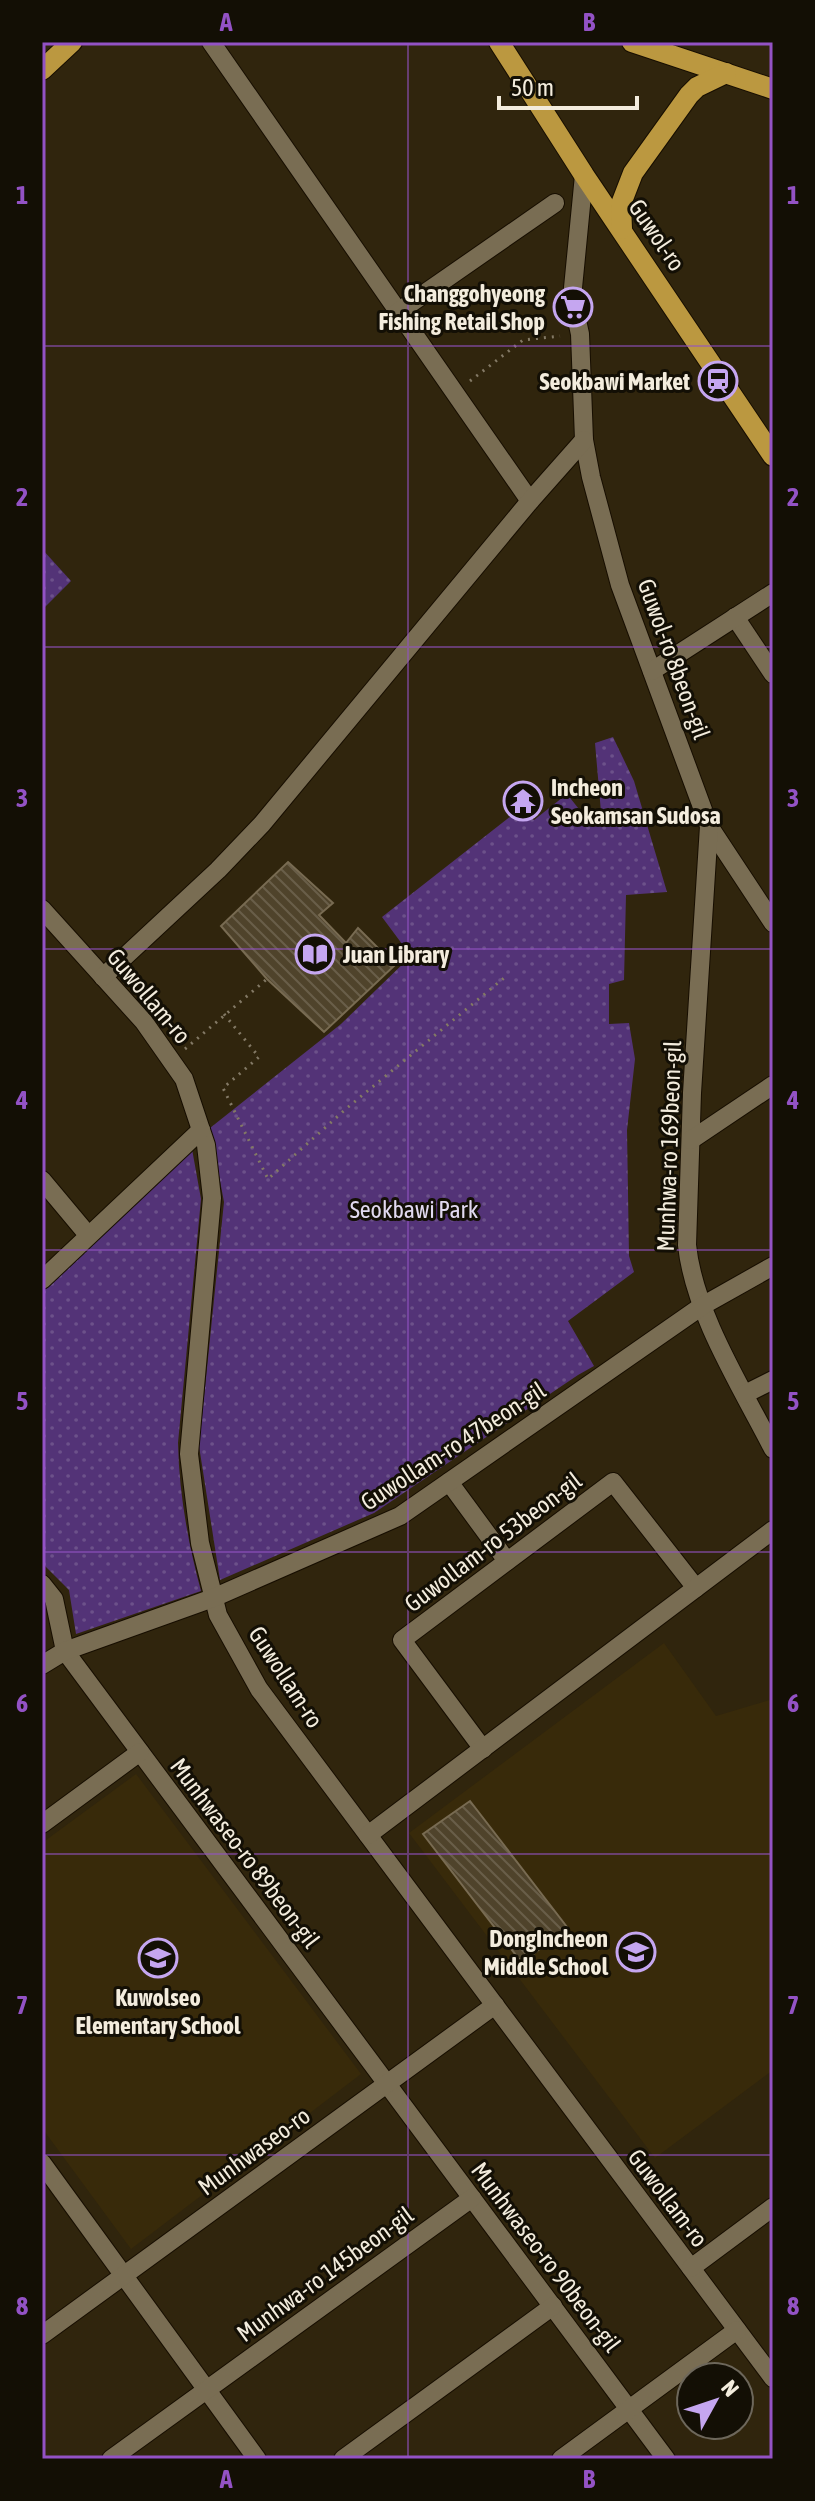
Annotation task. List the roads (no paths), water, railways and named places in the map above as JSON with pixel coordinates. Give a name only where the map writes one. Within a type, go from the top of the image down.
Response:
[{"type":"main road","points":[[42,70],[72,42]]},
{"type":"main road","name":"Guwol-ro","points":[[499,42],[584,175],[773,456]]},
{"type":"main road","points":[[632,42],[773,89]]},
{"type":"main road","points":[[622,229],[621,204],[633,173],[689,95],[697,87],[726,73]]},
{"type":"street","points":[[211,42],[530,501]]},
{"type":"street","name":"Guwol-ro 8beon-gil","points":[[584,175],[572,298],[580,334],[584,440],[591,477],[620,585],[709,826],[773,923]]},
{"type":"street","points":[[398,312],[555,203]]},
{"type":"street","points":[[103,977],[218,870],[254,832],[584,440]]},
{"type":"street","points":[[652,671],[773,593]]},
{"type":"street","points":[[735,617],[773,674]]},
{"type":"street","name":"Munhwa-ro 169beon-gil","points":[[709,826],[687,1245],[690,1269],[702,1306],[773,1449]]},
{"type":"street","name":"Guwollam-ro","points":[[42,909],[144,1022],[171,1060],[184,1079],[206,1145],[212,1198],[189,1454],[200,1543],[218,1615],[259,1689],[773,2378]]},
{"type":"street","points":[[691,1140],[773,1085]]},
{"type":"street","points":[[42,1280],[201,1130]]},
{"type":"street","points":[[42,1180],[88,1235]]},
{"type":"street","name":"Guwollam-ro 47beon-gil","points":[[42,1665],[65,1651],[213,1598],[400,1516],[702,1306],[773,1266]]},
{"type":"street","points":[[745,1394],[773,1380]]},
{"type":"street","points":[[449,1482],[507,1561]]},
{"type":"street","name":"Guwollam-ro 53beon-gil","points":[[483,1749],[402,1640],[613,1482],[696,1588]]},
{"type":"street","points":[[368,1835],[773,1530]]},
{"type":"street","points":[[42,1584],[54,1599],[65,1651]]},
{"type":"street","name":"Munhwaseo-ro 89beon-gil","points":[[65,1651],[387,2084]]},
{"type":"street","points":[[42,1824],[140,1752]]},
{"type":"street","name":"Munhwaseo-ro","points":[[42,2335],[495,2005]]},
{"type":"street","name":"Munhwaseo-ro 90beon-gil","points":[[387,2084],[666,2459]]},
{"type":"street","points":[[42,2163],[257,2459]]},
{"type":"street","name":"Munhwa-ro 145beon-gil","points":[[111,2459],[472,2198]]},
{"type":"street","points":[[691,2268],[773,2207]]},
{"type":"street","points":[[343,2459],[553,2306]]},
{"type":"street","points":[[561,2459],[737,2330]]},
{"type":"place","name":"Changgohyeong Fishing Retail Shop","points":[[573,307]]},
{"type":"place","name":"Seokbawi Market","points":[[718,381]]},
{"type":"place","name":"Incheon Seokamsan Sudosa","points":[[523,801]]},
{"type":"place","name":"Juan Library","points":[[315,954]]},
{"type":"place","name":"DongIncheon Middle School","points":[[636,1952]]},
{"type":"place","name":"Kuwolseo Elementary School","points":[[158,1958]]},
{"type":"park label","name":"Seokbawi Park","points":[[414,1209]]}]
